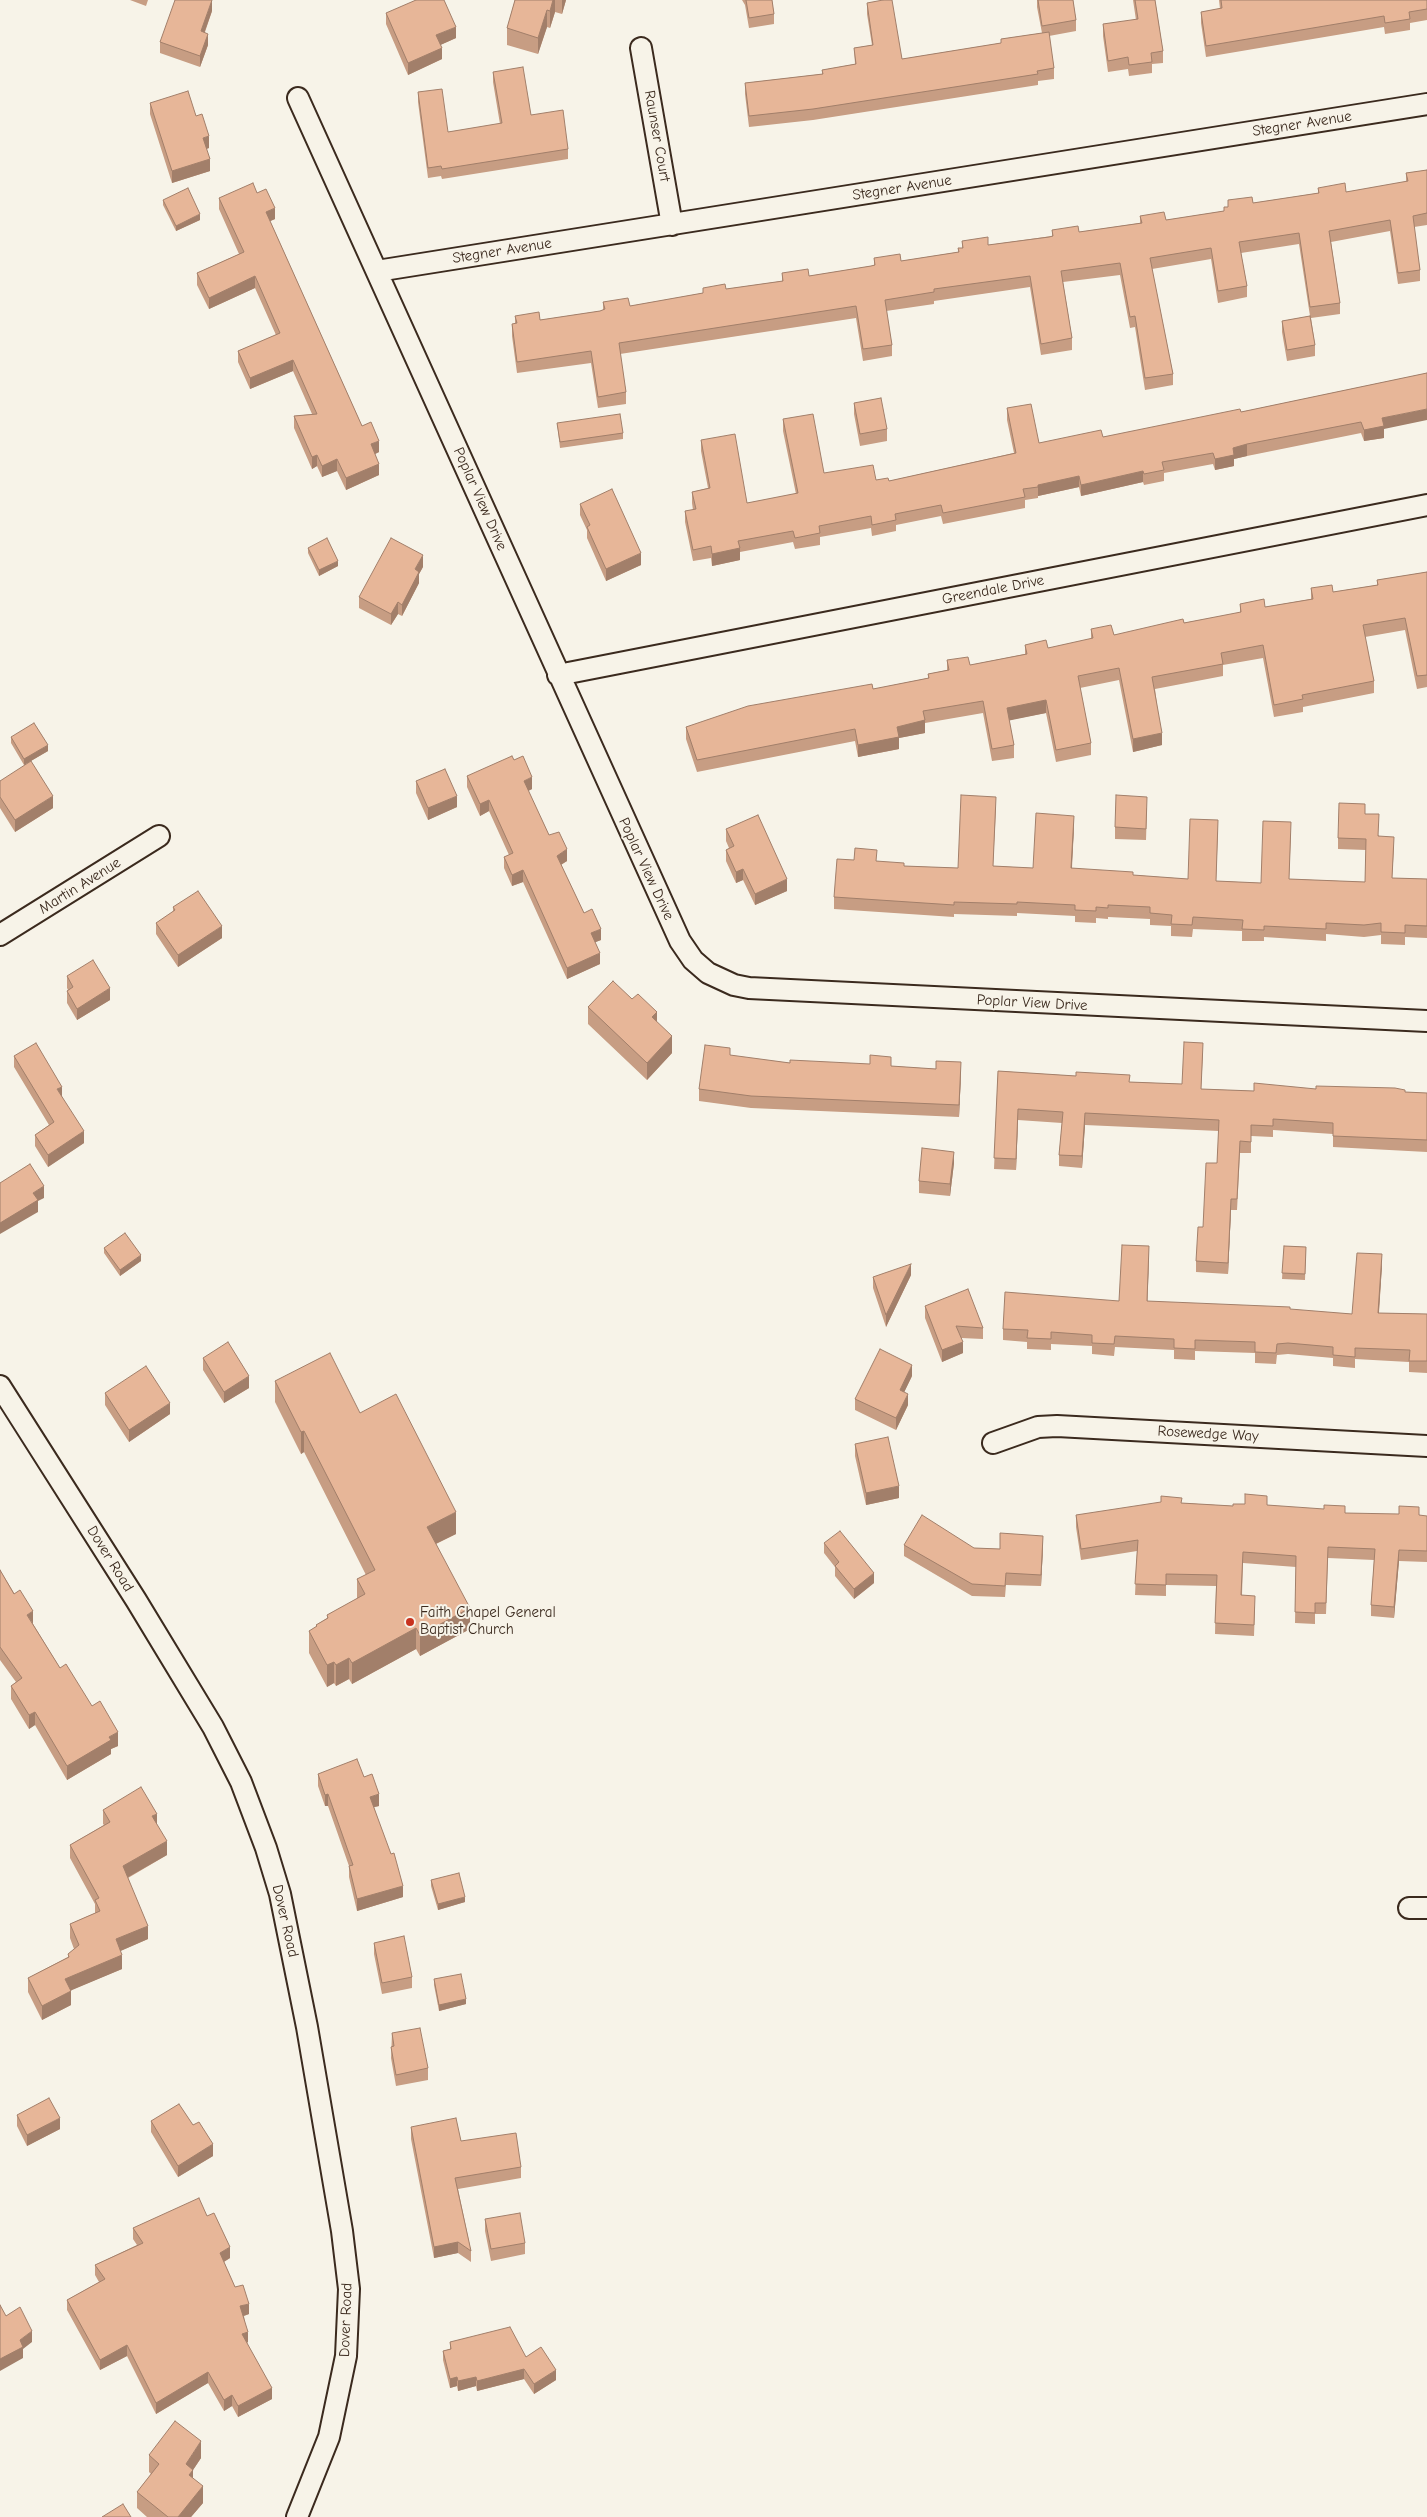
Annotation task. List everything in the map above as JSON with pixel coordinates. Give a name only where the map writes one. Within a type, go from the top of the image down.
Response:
[{"type":"street","name":"Raunser Court","points":[[641,48],[672,225]]},
{"type":"street","name":"Poplar View Drive","points":[[298,98],[558,675],[680,941],[692,960],[722,981],[749,988],[1427,1022]]},
{"type":"street","name":"Stegner Avenue","points":[[377,271],[1427,104]]},
{"type":"street","name":"Greendale Drive","points":[[558,675],[1427,506]]},
{"type":"street","name":"Martin Avenue","points":[[0,935],[159,836]]},
{"type":"street","name":"Dover Road","points":[[0,1386],[136,1600],[213,1727],[241,1782],[266,1848],[280,1894],[307,2027],[342,2231],[349,2289],[346,2356],[329,2437],[297,2517]]},
{"type":"street","name":"Rosewedge Way","points":[[992,1443],[1038,1427],[1056,1426],[1427,1446]]},
{"type":"building","points":[[175,0],[212,0],[201,31],[208,34],[200,56],[160,42]]},
{"type":"building","points":[[416,0],[444,0],[456,27],[436,35],[442,48],[408,63],[386,13]]},
{"type":"building","points":[[515,0],[553,0],[550,11],[547,10],[538,38],[507,28]]},
{"type":"building","points":[[746,0],[772,0],[774,14],[749,18]]},
{"type":"building","points":[[892,0],[902,59],[1001,43],[1001,39],[1049,32],[1054,68],[1037,71],[1038,74],[813,109],[749,116],[745,83],[823,74],[822,70],[856,64],[854,48],[873,45],[867,3]]},
{"type":"building","points":[[1038,0],[1073,0],[1076,20],[1042,26]]},
{"type":"building","points":[[1135,0],[1155,0],[1163,51],[1151,53],[1152,62],[1129,65],[1128,57],[1108,61],[1103,24],[1138,19]]},
{"type":"building","points":[[1221,0],[1427,0],[1427,9],[1409,12],[1410,19],[1385,23],[1384,16],[1206,46],[1201,12],[1222,8]]},
{"type":"building","points":[[523,67],[531,115],[563,110],[568,149],[442,169],[441,166],[428,168],[418,92],[442,89],[448,132],[502,123],[493,72]]},
{"type":"building","points":[[188,91],[196,116],[202,114],[209,136],[203,138],[210,159],[172,171],[150,103]]},
{"type":"building","points":[[1427,170],[1427,213],[1413,216],[1420,270],[1398,273],[1390,220],[1329,231],[1340,303],[1310,307],[1299,233],[1239,242],[1247,286],[1218,291],[1211,248],[1150,258],[1173,374],[1145,378],[1135,316],[1130,317],[1120,263],[1061,271],[1072,338],[1041,344],[1030,276],[934,289],[934,292],[885,300],[892,345],[863,349],[856,306],[619,343],[626,392],[598,397],[591,351],[517,362],[512,324],[517,323],[515,316],[539,312],[540,320],[600,311],[605,309],[603,302],[628,298],[630,306],[703,293],[703,288],[725,284],[726,289],[783,281],[782,273],[808,269],[809,276],[871,266],[875,265],[874,258],[900,254],[901,261],[959,252],[958,248],[963,248],[962,241],[988,237],[988,245],[1049,237],[1053,236],[1052,230],[1078,226],[1079,232],[1142,223],[1140,216],[1164,212],[1166,220],[1224,211],[1224,207],[1228,207],[1228,200],[1252,197],[1253,203],[1319,193],[1318,188],[1345,183],[1346,192],[1408,181],[1406,173]]},
{"type":"building","points":[[253,183],[257,193],[266,189],[275,208],[266,212],[362,426],[371,422],[379,441],[371,444],[379,464],[346,478],[337,459],[322,466],[317,455],[312,457],[294,416],[317,414],[293,360],[250,378],[238,351],[280,333],[255,276],[209,298],[197,273],[244,252],[219,198]]},
{"type":"building","points":[[188,188],[200,214],[176,226],[163,200]]},
{"type":"building","points":[[1310,316],[1315,345],[1287,350],[1282,321]]},
{"type":"building","points":[[1427,373],[1427,409],[1382,418],[1384,426],[1364,430],[1361,422],[1247,444],[1233,448],[1234,455],[1215,459],[1213,453],[1162,462],[1164,470],[1144,474],[1143,471],[1081,485],[1079,476],[1023,489],[1025,497],[943,513],[941,505],[895,514],[896,520],[872,525],[871,516],[819,526],[820,533],[795,538],[793,531],[738,541],[740,548],[712,554],[711,546],[693,550],[685,511],[696,509],[692,492],[710,488],[701,440],[735,434],[747,503],[798,493],[783,419],[813,414],[824,473],[873,465],[876,480],[888,478],[889,481],[1016,453],[1007,408],[1031,404],[1039,443],[1101,430],[1103,437],[1240,409],[1241,412]]},
{"type":"building","points":[[881,398],[887,429],[860,434],[854,403]]},
{"type":"building","points":[[620,414],[623,433],[560,442],[557,423]]},
{"type":"building","points":[[612,489],[641,553],[606,569],[587,527],[590,525],[580,504]]},
{"type":"building","points":[[327,538],[338,561],[319,570],[308,548]]},
{"type":"building","points":[[391,538],[423,555],[415,569],[419,572],[402,605],[398,602],[391,614],[359,597]]},
{"type":"building","points":[[1427,572],[1427,675],[1417,676],[1405,618],[1363,625],[1374,681],[1302,695],[1303,699],[1274,705],[1263,645],[1221,653],[1223,664],[1152,677],[1162,733],[1133,739],[1119,668],[1078,676],[1091,743],[1056,750],[1046,700],[1007,708],[1014,745],[992,749],[983,701],[923,711],[925,720],[897,727],[899,737],[858,745],[855,729],[697,760],[686,727],[748,706],[872,684],[873,689],[929,678],[928,674],[949,670],[947,660],[968,657],[970,665],[1027,654],[1025,645],[1046,640],[1048,648],[1093,638],[1091,629],[1111,625],[1114,635],[1183,619],[1184,623],[1241,612],[1240,604],[1264,599],[1265,607],[1313,599],[1311,588],[1332,585],[1333,592],[1378,585],[1377,580]]},
{"type":"building","points":[[34,723],[48,745],[24,759],[11,737]]},
{"type":"building","points":[[512,756],[514,760],[523,756],[532,777],[524,781],[549,835],[559,832],[567,849],[557,856],[584,913],[592,909],[601,929],[591,933],[600,953],[567,968],[523,870],[512,875],[504,857],[513,853],[489,800],[480,804],[467,776]]},
{"type":"building","points":[[31,761],[53,796],[15,820],[0,797],[0,781]]},
{"type":"building","points":[[445,769],[457,796],[428,808],[416,781]]},
{"type":"building","points":[[961,795],[996,797],[993,866],[1033,868],[1036,813],[1074,816],[1071,868],[1133,872],[1133,875],[1188,879],[1190,819],[1218,820],[1216,881],[1261,883],[1263,821],[1291,822],[1289,879],[1365,882],[1366,839],[1338,838],[1339,803],[1365,804],[1365,814],[1379,814],[1378,836],[1394,837],[1392,878],[1427,879],[1427,926],[1405,925],[1405,933],[1381,932],[1381,923],[1364,925],[1326,923],[1326,929],[1264,926],[1264,930],[1242,929],[1243,920],[1193,917],[1192,925],[1171,924],[1172,915],[1150,913],[1150,907],[1108,905],[1108,908],[1096,907],[1096,911],[1075,910],[1075,905],[1017,902],[1017,904],[954,902],[954,905],[834,897],[837,859],[854,860],[855,848],[877,850],[876,861],[904,863],[904,866],[958,868]]},
{"type":"building","points":[[1116,795],[1147,797],[1146,829],[1115,827]]},
{"type":"building","points":[[758,815],[787,879],[755,894],[743,869],[736,872],[726,850],[734,846],[726,829]]},
{"type":"building","points":[[198,891],[222,926],[178,955],[156,923],[175,910],[173,907]]},
{"type":"building","points":[[93,960],[110,988],[77,1009],[67,991],[73,987],[67,976]]},
{"type":"building","points":[[613,981],[632,999],[638,994],[657,1012],[652,1017],[672,1036],[647,1063],[588,1007]]},
{"type":"building","points":[[1184,1042],[1203,1043],[1201,1089],[1254,1091],[1254,1083],[1316,1089],[1316,1086],[1395,1088],[1405,1090],[1405,1092],[1427,1093],[1427,1140],[1333,1136],[1333,1123],[1273,1119],[1273,1126],[1251,1125],[1251,1142],[1240,1141],[1237,1199],[1231,1199],[1228,1263],[1196,1261],[1198,1227],[1203,1227],[1206,1163],[1217,1163],[1219,1120],[1085,1113],[1082,1156],[1059,1155],[1063,1112],[1018,1109],[1016,1159],[994,1158],[998,1071],[1076,1076],[1076,1072],[1130,1075],[1129,1082],[1182,1084]]},
{"type":"building","points":[[36,1043],[62,1087],[57,1089],[84,1131],[48,1155],[35,1135],[54,1122],[14,1056]]},
{"type":"building","points":[[705,1045],[730,1048],[730,1055],[790,1063],[790,1060],[870,1064],[870,1055],[891,1057],[891,1066],[936,1069],[936,1061],[961,1062],[959,1105],[751,1096],[699,1089]]},
{"type":"building","points":[[922,1148],[954,1152],[950,1184],[919,1181]]},
{"type":"building","points":[[30,1164],[44,1186],[33,1193],[38,1200],[0,1223],[0,1183]]},
{"type":"building","points":[[125,1233],[141,1255],[120,1270],[104,1248]]},
{"type":"building","points":[[1122,1245],[1149,1246],[1147,1301],[1290,1307],[1290,1309],[1352,1314],[1357,1253],[1382,1254],[1378,1313],[1427,1314],[1427,1361],[1409,1361],[1410,1350],[1355,1348],[1355,1357],[1333,1355],[1333,1347],[1288,1343],[1277,1344],[1276,1353],[1255,1352],[1255,1342],[1195,1340],[1195,1349],[1174,1348],[1174,1339],[1115,1336],[1114,1344],[1092,1343],[1092,1335],[1051,1332],[1051,1339],[1027,1338],[1028,1330],[1003,1329],[1005,1292],[1119,1301]]},
{"type":"building","points":[[1284,1246],[1306,1247],[1305,1274],[1282,1273]]},
{"type":"building","points":[[911,1264],[886,1315],[873,1277]]},
{"type":"building","points":[[968,1289],[983,1328],[956,1326],[963,1342],[942,1350],[925,1306]]},
{"type":"building","points":[[228,1342],[249,1376],[224,1392],[203,1358]]},
{"type":"building","points":[[880,1349],[912,1365],[900,1390],[908,1394],[896,1418],[855,1399]]},
{"type":"building","points":[[330,1353],[360,1413],[396,1394],[456,1512],[427,1527],[470,1608],[420,1635],[416,1628],[352,1663],[349,1658],[336,1665],[334,1662],[327,1665],[309,1631],[328,1618],[327,1615],[365,1594],[357,1579],[375,1570],[304,1431],[301,1432],[275,1381]]},
{"type":"building","points":[[146,1366],[170,1403],[129,1430],[105,1393]]},
{"type":"building","points":[[888,1437],[899,1486],[866,1493],[855,1444]]},
{"type":"building","points":[[1245,1494],[1267,1496],[1267,1505],[1324,1509],[1324,1505],[1345,1506],[1345,1513],[1399,1514],[1399,1506],[1419,1507],[1419,1515],[1427,1516],[1427,1551],[1399,1550],[1394,1607],[1371,1605],[1375,1549],[1328,1547],[1326,1603],[1315,1603],[1315,1613],[1295,1612],[1296,1556],[1243,1552],[1241,1595],[1255,1596],[1254,1625],[1215,1623],[1217,1575],[1166,1574],[1166,1585],[1135,1584],[1138,1540],[1081,1549],[1076,1515],[1161,1502],[1161,1496],[1182,1498],[1181,1503],[1233,1506],[1233,1504],[1245,1504]]},
{"type":"building","points":[[922,1515],[974,1548],[1000,1549],[1000,1533],[1043,1536],[1041,1575],[1006,1573],[1005,1586],[972,1584],[904,1545]]},
{"type":"building","points":[[840,1531],[874,1573],[854,1589],[835,1566],[839,1562],[824,1543]]},
{"type":"building","points":[[0,1570],[14,1594],[20,1590],[33,1611],[27,1615],[60,1668],[66,1664],[92,1706],[100,1701],[118,1732],[109,1737],[111,1740],[67,1766],[35,1712],[29,1715],[11,1686],[22,1678],[0,1647]]},
{"type":"building","points":[[357,1759],[364,1777],[372,1774],[379,1794],[370,1797],[391,1854],[394,1853],[403,1886],[357,1899],[349,1866],[353,1865],[328,1794],[325,1795],[318,1774]]},
{"type":"building","points":[[141,1787],[157,1814],[152,1816],[167,1841],[123,1866],[148,1926],[116,1939],[122,1955],[65,1979],[71,1991],[42,2006],[28,1978],[69,1957],[68,1954],[79,1945],[70,1924],[100,1911],[95,1900],[99,1898],[70,1845],[110,1822],[103,1810]]},
{"type":"building","points":[[459,1873],[465,1897],[438,1904],[431,1880]]},
{"type":"building","points":[[404,1936],[412,1977],[382,1983],[374,1943]]},
{"type":"building","points":[[461,1974],[466,1999],[439,2005],[434,1979]]},
{"type":"building","points":[[420,2028],[428,2068],[396,2075],[391,2047],[394,2046],[392,2033]]},
{"type":"building","points":[[49,2098],[60,2118],[27,2135],[17,2115]]},
{"type":"building","points":[[179,2104],[193,2125],[199,2122],[213,2144],[178,2166],[151,2121]]},
{"type":"building","points":[[456,2118],[461,2141],[516,2133],[521,2167],[455,2178],[471,2251],[458,2242],[434,2247],[411,2127]]},
{"type":"building","points":[[199,2198],[207,2216],[214,2213],[230,2247],[220,2253],[235,2287],[243,2285],[249,2304],[240,2306],[248,2332],[242,2334],[272,2388],[238,2406],[232,2395],[224,2400],[208,2372],[156,2403],[127,2345],[100,2360],[67,2300],[105,2279],[95,2265],[143,2243],[133,2228]]},
{"type":"building","points":[[520,2213],[525,2243],[491,2249],[485,2219]]},
{"type":"building","points":[[0,2305],[6,2316],[20,2307],[32,2331],[20,2340],[23,2347],[0,2359]]},
{"type":"building","points":[[510,2327],[526,2357],[541,2347],[556,2370],[534,2384],[524,2369],[477,2381],[476,2377],[458,2381],[457,2377],[450,2379],[443,2351],[451,2349],[450,2342]]},
{"type":"building","points":[[175,2421],[201,2441],[186,2464],[193,2470],[189,2475],[203,2486],[178,2517],[168,2517],[137,2492],[159,2464],[149,2455]]},
{"type":"building","points":[[123,2504],[131,2517],[102,2517]]},
{"type":"place","name":"Faith Chapel General Baptist Church","points":[[410,1622]]}]
